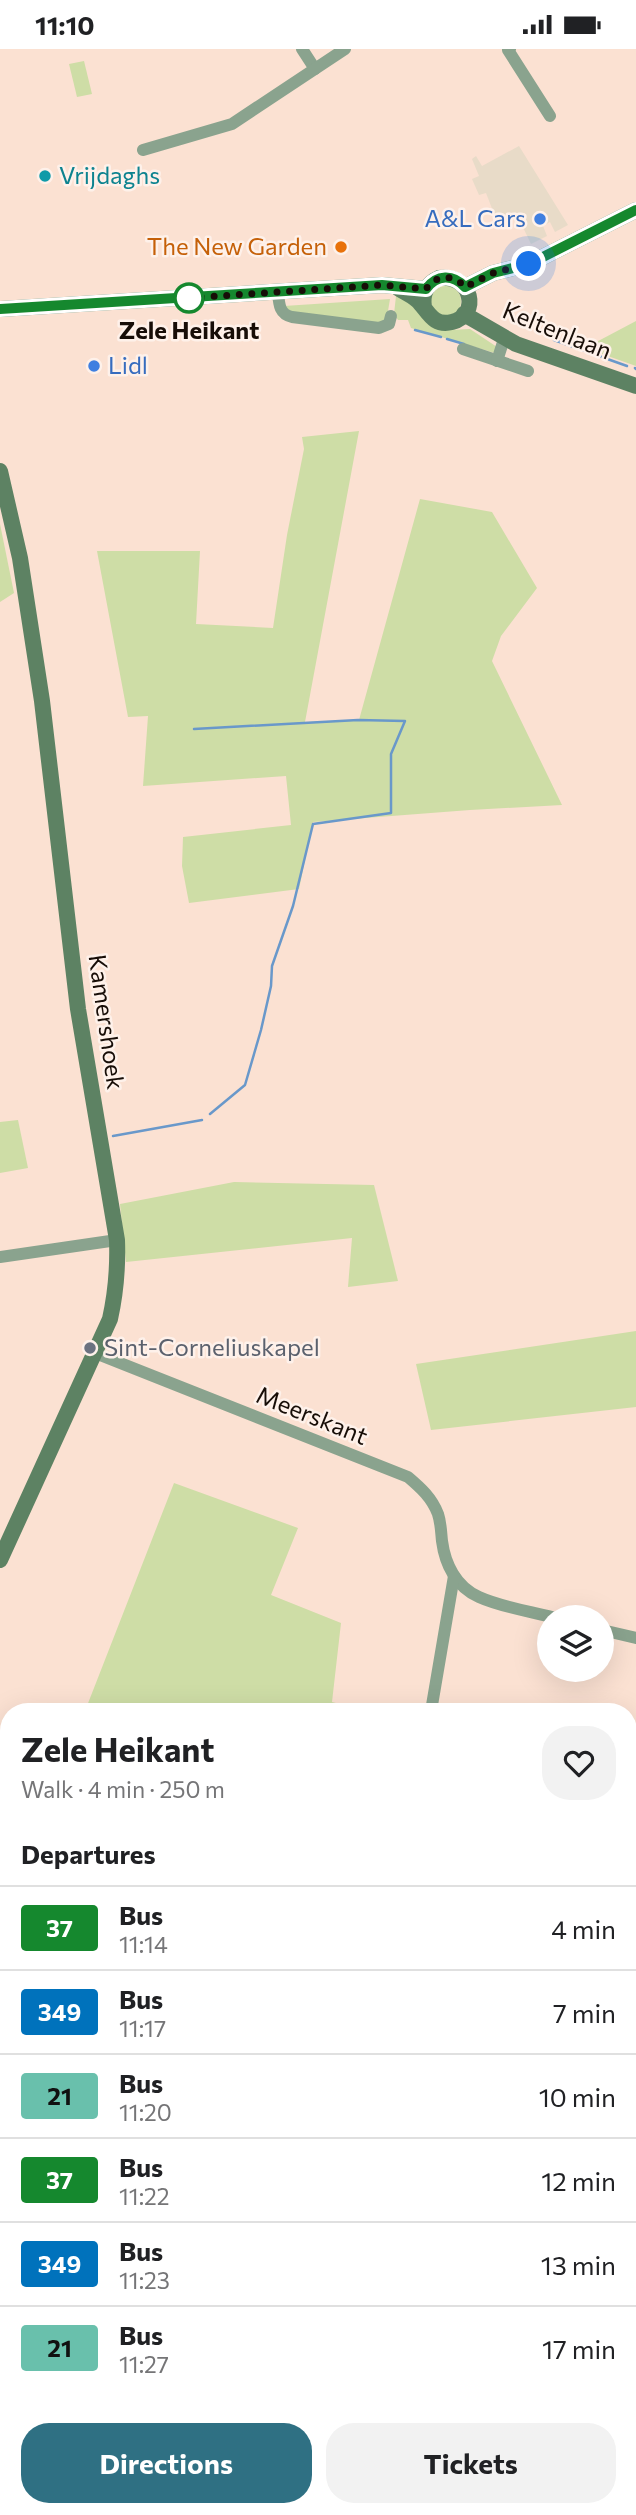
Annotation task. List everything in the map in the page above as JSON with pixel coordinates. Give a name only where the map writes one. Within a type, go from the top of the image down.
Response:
[{"type":"street","points":[[302,49],[315,69]]},
{"type":"street","points":[[143,150],[232,124],[345,49]]},
{"type":"street","points":[[508,49],[550,116]]},
{"type":"street","points":[[465,287],[493,273],[529,264],[636,210]]},
{"type":"street","points":[[396,287],[414,298],[432,319],[443,323],[456,321],[464,314],[469,302],[465,287],[455,279],[447,277],[433,281],[426,289],[424,307]]},
{"type":"street","points":[[0,309],[382,285],[426,289]]},
{"type":"street","points":[[278,292],[280,309],[285,315],[292,317],[379,328],[387,326],[391,316]]},
{"type":"street","name":"Keltenlaan","points":[[464,314],[504,339],[636,386]]},
{"type":"street","points":[[497,361],[504,339]]},
{"type":"street","points":[[463,349],[527,371]]},
{"type":"street","name":"Kamershoek","points":[[0,471],[22,571],[42,701],[78,1009],[117,1240],[117,1287],[110,1319],[0,1559]]},
{"type":"street","points":[[0,1257],[117,1240]]},
{"type":"street","name":"Meerskant","points":[[95,1353],[408,1477],[423,1489],[439,1517],[445,1559],[454,1576],[432,1703]]},
{"type":"street","points":[[454,1576],[463,1587],[478,1597],[537,1613]]},
{"type":"street","points":[[614,1633],[636,1638]]},
{"type":"shaded area","points":[[519,146],[568,225],[555,232],[550,222],[543,226],[547,236],[531,244],[519,219],[515,221],[513,218],[498,224],[486,193],[479,195],[472,179],[479,176],[472,159],[476,156],[482,166]]},
{"type":"green space","points":[[84,61],[92,94],[77,97],[69,64]]},
{"type":"green space","points":[[446,286],[457,290],[461,301],[457,312],[446,316],[435,312],[431,301],[435,290]]},
{"type":"green space","points":[[396,296],[412,303],[432,327],[470,329],[497,347],[495,353],[411,328],[408,320],[398,320],[394,314]]},
{"type":"green space","points":[[390,299],[383,324],[293,313],[284,306]]},
{"type":"green space","points":[[636,321],[636,366],[585,348]]},
{"type":"green space","points":[[359,431],[305,722],[359,720],[420,499],[492,512],[537,588],[501,636],[492,661],[562,805],[313,822],[299,889],[189,903],[182,866],[183,837],[291,825],[286,776],[143,786],[148,716],[128,717],[97,551],[200,551],[196,624],[273,628],[304,449],[302,437]]},
{"type":"green space","points":[[0,524],[14,593],[0,602]]},
{"type":"green space","points":[[18,1120],[28,1168],[0,1173],[0,1122]]},
{"type":"green space","points":[[234,1182],[374,1185],[398,1281],[348,1287],[352,1238],[126,1262],[120,1204]]},
{"type":"green space","points":[[636,1331],[636,1407],[431,1430],[416,1364]]},
{"type":"green space","points":[[174,1483],[298,1528],[271,1595],[341,1623],[332,1702],[336,1703],[88,1703]]},
{"type":"waterway","points":[[415,330],[441,337]]},
{"type":"waterway","points":[[447,339],[464,344]]},
{"type":"waterway","points":[[554,340],[627,366]]},
{"type":"waterway","points":[[194,729],[358,720],[405,721],[391,754],[391,813],[313,824],[293,906],[272,966],[271,986],[245,1085],[210,1114]]},
{"type":"waterway","points":[[113,1136],[202,1120]]},
{"type":"bus line","name":"37","points":[[0,309],[382,285],[426,289],[433,281],[447,277],[461,282],[465,287],[493,273],[529,264],[636,210]]},
{"type":"place","name":"Vrijdaghs","points":[[45,176]]},
{"type":"place","name":"A&L Cars","points":[[540,219]]},
{"type":"place","name":"The New Garden","points":[[341,247]]},
{"type":"place","name":"Zele Heikant","points":[[189,298]]},
{"type":"place","name":"Lidl","points":[[94,366]]},
{"type":"place","name":"Sint-Corneliuskapel","points":[[90,1348]]},
{"type":"route","points":[[189,298],[382,285],[426,289],[433,281],[447,277],[461,282],[465,287],[493,273],[529,264]]}]
